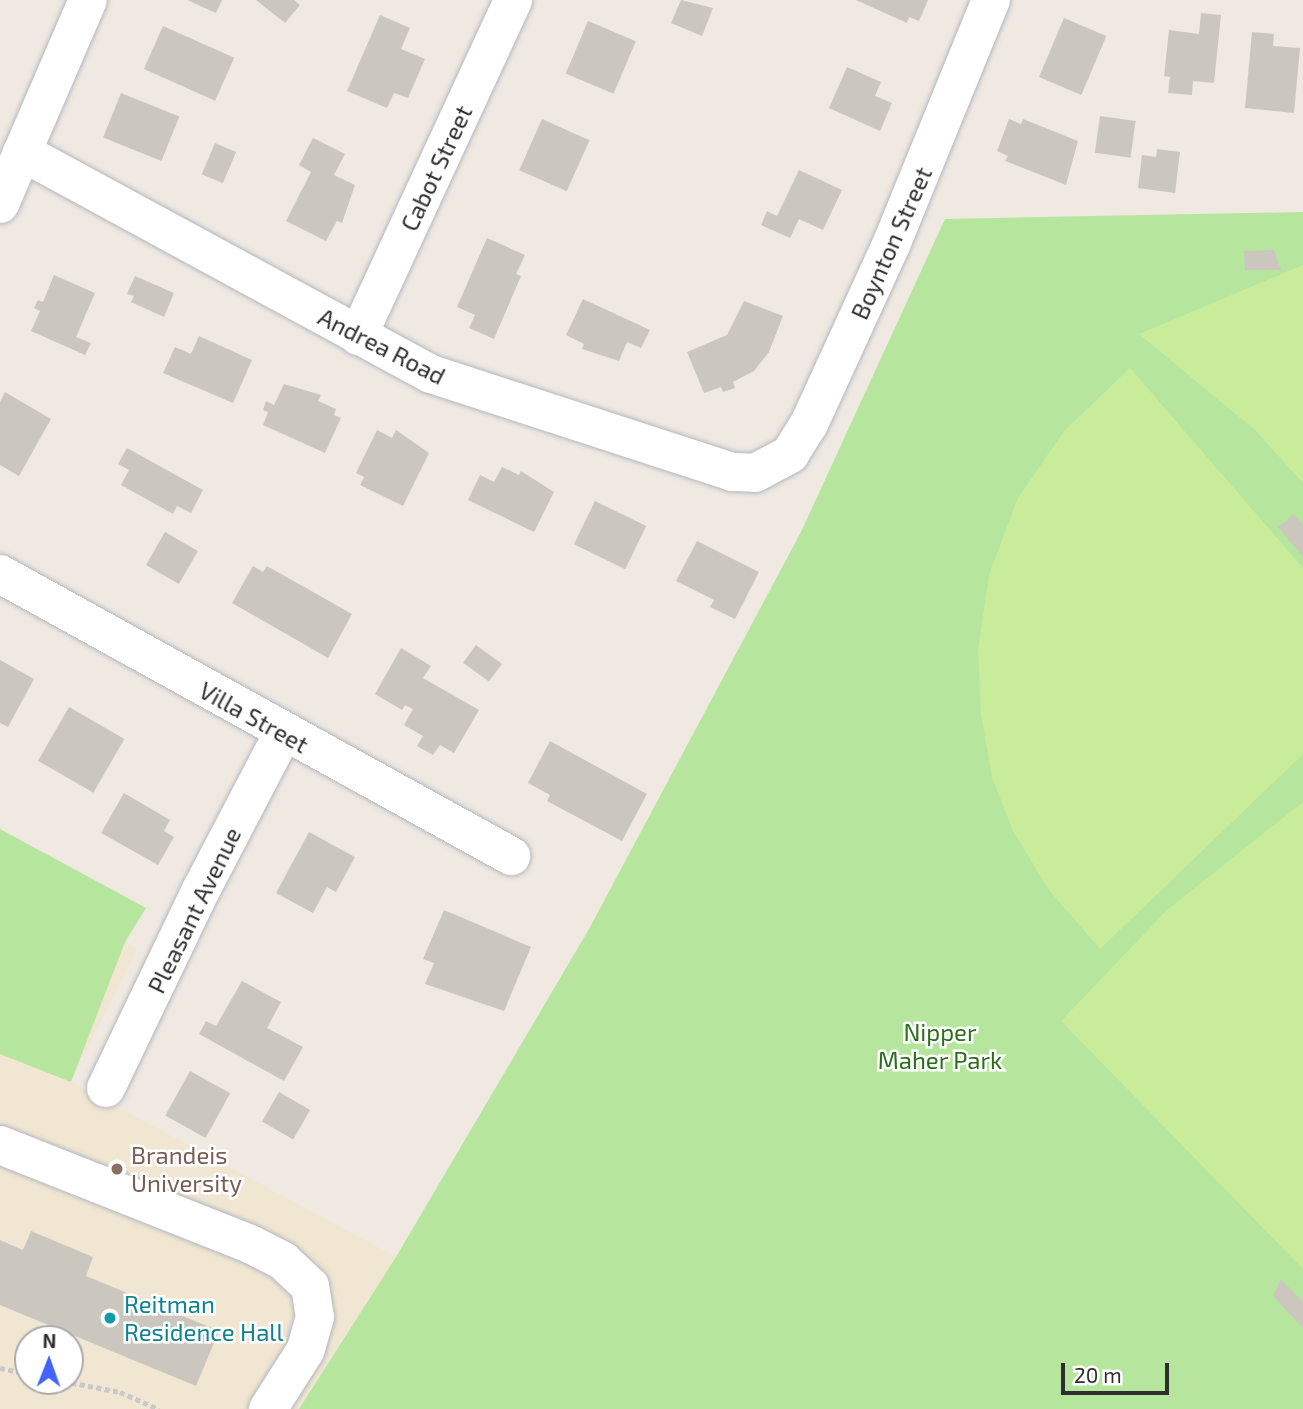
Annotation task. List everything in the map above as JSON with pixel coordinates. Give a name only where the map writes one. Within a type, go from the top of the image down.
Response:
[{"type":"street","points":[[0,204],[88,0]]},
{"type":"street","name":"Cabot Street","points":[[358,336],[513,0]]},
{"type":"street","name":"Boynton Street","points":[[767,471],[790,454],[809,424],[891,245],[991,0]]},
{"type":"street","name":"Andrea Road","points":[[22,152],[358,336],[456,383],[732,472],[767,471]]},
{"type":"street","name":"Villa Street","points":[[0,574],[511,856]]},
{"type":"street","name":"Pleasant Avenue","points":[[106,1088],[196,900],[284,733]]},
{"type":"street","points":[[0,1145],[250,1244],[283,1261],[310,1286],[315,1317],[305,1352],[268,1409]]},
{"type":"path","points":[[84,1385],[120,1392],[159,1409]]},
{"type":"shaded area","name":"Brandeis University","points":[[0,871],[137,949],[71,1082],[396,1257],[299,1409],[0,1409]]},
{"type":"green space","name":"Nipper Maher Park","points":[[1303,212],[1303,1409],[299,1409],[396,1257],[589,929],[801,532],[945,219]]},
{"type":"green space","points":[[1303,265],[1303,483],[1255,430],[1139,334]]},
{"type":"green space","points":[[1130,368],[1303,568],[1303,754],[1100,949],[1049,890],[1013,831],[992,777],[981,714],[978,650],[989,575],[1018,498],[1064,431]]},
{"type":"green space","points":[[1303,802],[1303,1269],[1061,1021],[1167,910]]},
{"type":"green space","points":[[0,829],[146,908],[125,942],[71,1082],[0,1054]]},
{"type":"building","points":[[187,0],[222,0],[216,13]]},
{"type":"building","points":[[256,0],[294,0],[300,5],[285,23]]},
{"type":"building","points":[[681,0],[713,8],[702,36],[671,23]]},
{"type":"building","points":[[856,0],[928,0],[919,21],[909,17],[907,23]]},
{"type":"building","points":[[1201,13],[1221,15],[1214,83],[1193,81],[1192,95],[1168,93],[1170,77],[1164,76],[1169,30],[1199,34]]},
{"type":"building","points":[[380,15],[410,28],[401,49],[425,59],[408,98],[394,93],[387,108],[347,91]]},
{"type":"building","points":[[1064,18],[1106,36],[1081,95],[1039,77]]},
{"type":"building","points":[[588,21],[636,41],[614,94],[566,73]]},
{"type":"building","points":[[163,26],[234,58],[215,101],[144,69]]},
{"type":"building","points":[[1252,32],[1274,34],[1273,46],[1300,48],[1294,113],[1245,108]]},
{"type":"building","points":[[847,67],[881,82],[875,96],[892,103],[880,131],[829,108]]},
{"type":"building","points":[[121,93],[179,117],[161,161],[103,138]]},
{"type":"building","points":[[1100,116],[1136,121],[1131,158],[1095,153]]},
{"type":"building","points":[[542,119],[590,140],[567,191],[519,170]]},
{"type":"building","points":[[1009,119],[1021,124],[1023,119],[1078,141],[1066,185],[1005,161],[1008,156],[997,151]]},
{"type":"building","points":[[313,138],[345,154],[334,175],[355,185],[342,223],[337,221],[326,241],[286,221],[311,172],[299,165]]},
{"type":"building","points":[[215,143],[236,152],[223,183],[202,174]]},
{"type":"building","points":[[1157,149],[1180,152],[1175,193],[1138,188],[1142,155],[1156,157]]},
{"type":"building","points":[[799,170],[842,190],[823,230],[799,219],[790,238],[761,225],[767,211],[777,216]]},
{"type":"building","points":[[487,238],[525,255],[516,274],[521,276],[494,339],[469,328],[475,315],[457,307]]},
{"type":"building","points":[[1274,250],[1281,270],[1245,270],[1244,251]]},
{"type":"building","points":[[54,275],[95,293],[76,337],[91,343],[85,355],[31,331],[40,311],[34,308],[38,300],[43,302]]},
{"type":"building","points":[[135,276],[174,293],[164,317],[131,302],[134,296],[127,294]]},
{"type":"building","points":[[583,299],[650,330],[641,348],[627,342],[619,361],[582,349],[584,344],[566,335]]},
{"type":"building","points":[[744,301],[783,316],[769,352],[754,371],[733,382],[735,388],[723,392],[721,387],[704,393],[687,352],[727,335]]},
{"type":"building","points":[[199,336],[252,360],[233,403],[163,373],[175,347],[191,354]]},
{"type":"building","points":[[284,384],[321,395],[318,401],[336,409],[334,415],[341,418],[325,453],[263,425],[268,412],[263,410],[266,401],[274,405]]},
{"type":"building","points":[[5,392],[51,419],[19,476],[0,465],[0,402]]},
{"type":"building","points":[[377,430],[392,438],[396,430],[429,453],[403,506],[360,485],[364,477],[356,473]]},
{"type":"building","points":[[127,448],[203,490],[191,513],[177,506],[173,514],[121,485],[129,470],[118,464]]},
{"type":"building","points":[[502,467],[519,475],[521,471],[554,492],[534,532],[468,500],[480,475],[494,482]]},
{"type":"building","points":[[595,501],[646,526],[625,569],[574,544]]},
{"type":"building","points":[[1294,514],[1303,525],[1303,557],[1278,527]]},
{"type":"building","points":[[165,532],[198,551],[179,584],[146,565]]},
{"type":"building","points":[[697,541],[759,572],[735,619],[710,607],[714,600],[676,581]]},
{"type":"building","points":[[253,566],[263,572],[267,566],[352,614],[328,658],[232,603]]},
{"type":"building","points":[[476,645],[502,664],[489,682],[463,663]]},
{"type":"building","points":[[401,648],[431,666],[423,678],[479,710],[454,753],[440,745],[433,755],[417,746],[423,736],[404,725],[413,709],[405,705],[402,710],[375,694]]},
{"type":"building","points":[[0,660],[34,679],[8,727],[0,723]]},
{"type":"building","points":[[69,707],[124,739],[93,793],[38,761]]},
{"type":"building","points":[[550,741],[647,794],[622,841],[547,801],[550,795],[528,783]]},
{"type":"building","points":[[124,793],[170,820],[164,831],[174,837],[158,865],[101,833]]},
{"type":"building","points":[[309,832],[355,857],[336,892],[327,887],[313,913],[276,893]]},
{"type":"building","points":[[444,910],[531,947],[504,1011],[425,984],[434,963],[423,959]]},
{"type":"building","points":[[242,981],[281,1002],[267,1028],[303,1047],[284,1081],[199,1034],[206,1021],[216,1026]]},
{"type":"building","points":[[190,1071],[230,1093],[206,1138],[165,1116]]},
{"type":"building","points":[[279,1092],[310,1110],[293,1139],[262,1121]]},
{"type":"building","name":"Reitman Residence Hall","points":[[31,1231],[93,1257],[86,1276],[219,1331],[196,1386],[84,1340],[84,1325],[48,1325],[0,1305],[0,1240],[23,1250]]},
{"type":"building","points":[[1281,1279],[1303,1302],[1303,1328],[1273,1296]]},
{"type":"place","name":"Brandeis University","points":[[117,1169]]},
{"type":"place","name":"Reitman Residence Hall","points":[[110,1318]]}]
